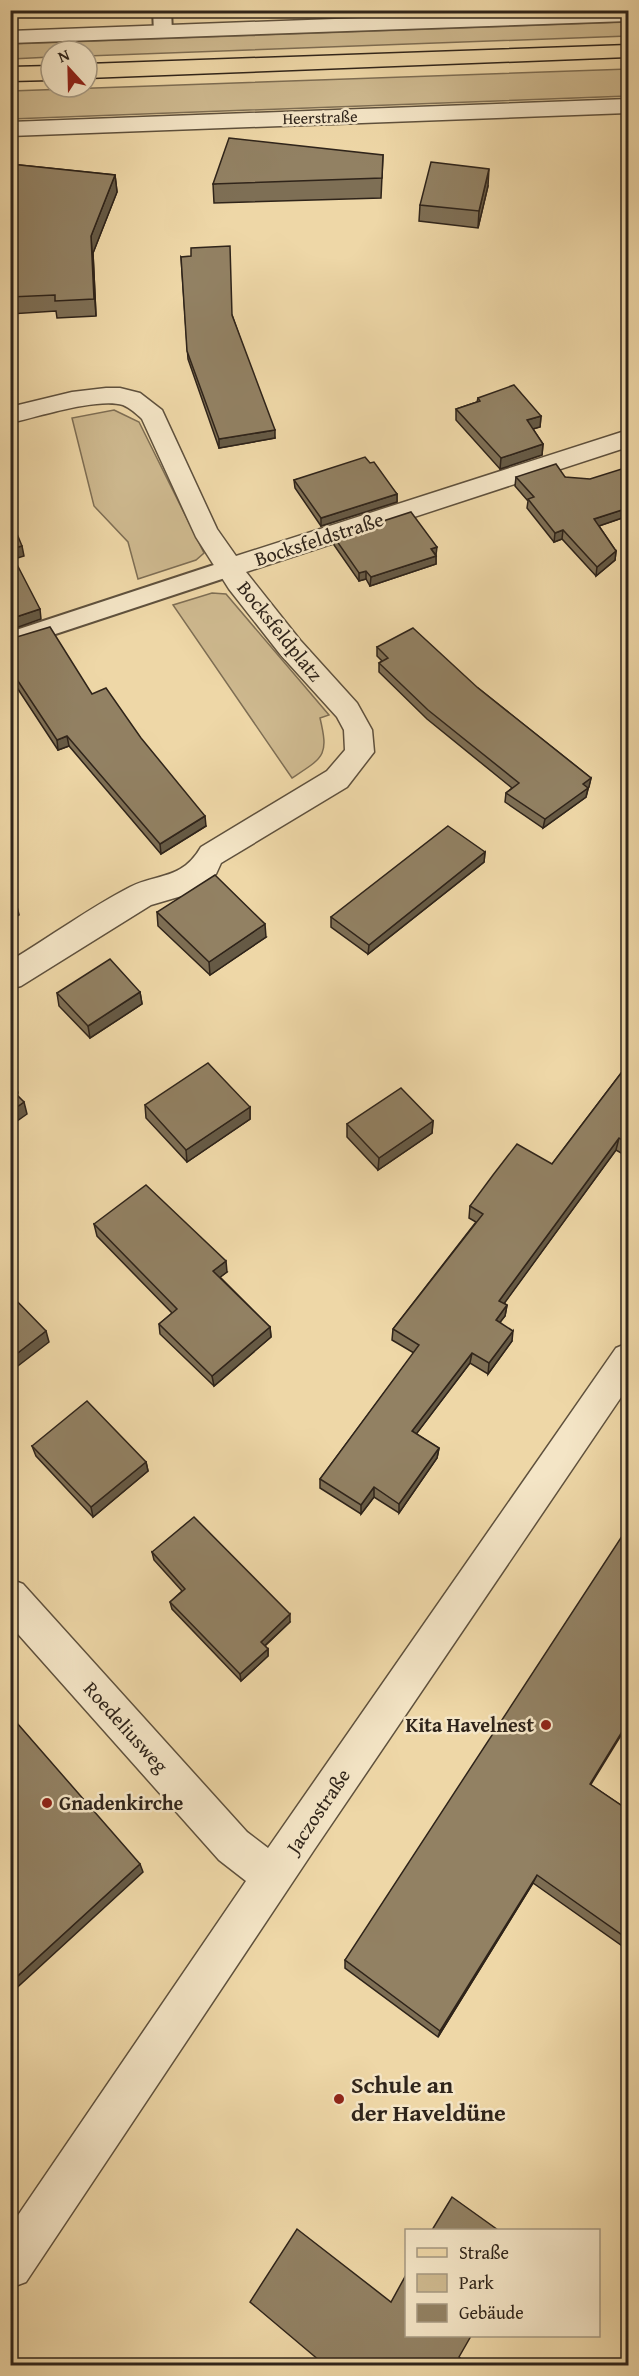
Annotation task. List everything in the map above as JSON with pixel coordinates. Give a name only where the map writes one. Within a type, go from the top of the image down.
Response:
[{"type":"main road","points":[[99,71],[628,51]]},
{"type":"main road","points":[[10,74],[39,73]]},
{"type":"street","points":[[10,37],[162,21],[628,15]]},
{"type":"street","name":"Heerstraße","points":[[10,129],[628,105]]},
{"type":"street","name":"Bocksfeldplatz","points":[[10,415],[109,395],[131,398],[144,406],[153,416],[205,531],[229,568],[290,647],[347,710],[358,730],[360,752],[337,779],[211,855],[205,866],[196,873],[174,887],[142,896],[10,977]]},
{"type":"street","name":"Bocksfeldstraße","points":[[229,568],[628,438]]},
{"type":"street","name":"Jaczostraße","points":[[10,2266],[273,1876],[628,1359]]},
{"type":"street","name":"Roedeliusweg","points":[[10,1597],[233,1846],[273,1876]]},
{"type":"lane","name":"Bocksfeldstraße","points":[[10,641],[229,568]]},
{"type":"green space","points":[[628,22],[628,36],[99,56],[99,41]]},
{"type":"green space","points":[[39,43],[39,58],[11,59],[11,44]]},
{"type":"green space","points":[[628,69],[628,96],[11,119],[11,91],[39,90],[39,99],[99,99],[99,88]]},
{"type":"green space","points":[[114,410],[139,422],[204,553],[196,560],[138,579],[128,542],[94,506],[72,418]]},
{"type":"green space","points":[[212,593],[226,594],[329,715],[320,718],[324,740],[321,754],[311,765],[292,778],[173,605]]},
{"type":"building","points":[[229,138],[383,155],[382,178],[213,184]]},
{"type":"building","points":[[431,162],[489,169],[479,211],[420,205]]},
{"type":"building","points":[[10,164],[115,175],[91,236],[94,299],[55,301],[55,295],[10,297]]},
{"type":"building","points":[[230,246],[232,315],[275,430],[219,439],[187,351],[181,257],[191,256],[191,248]]},
{"type":"building","points":[[514,385],[541,416],[527,420],[543,444],[501,458],[456,409]]},
{"type":"building","points":[[365,457],[370,463],[374,462],[397,494],[321,518],[294,480]]},
{"type":"building","points":[[556,464],[565,477],[590,479],[628,467],[628,508],[594,519],[616,551],[597,567],[563,530],[555,533],[528,499],[534,497],[516,477]]},
{"type":"building","points":[[411,512],[437,547],[431,549],[436,556],[371,577],[366,571],[359,573],[334,537]]},
{"type":"building","points":[[10,517],[22,546],[10,549]]},
{"type":"building","points":[[10,551],[40,609],[10,619]]},
{"type":"building","points":[[50,627],[92,694],[106,688],[141,738],[205,816],[160,844],[67,736],[57,740],[10,669],[10,639]]},
{"type":"building","points":[[413,628],[478,688],[591,778],[583,784],[588,788],[545,819],[506,793],[519,783],[428,710],[379,663],[388,658],[377,647]]},
{"type":"building","points":[[448,826],[485,852],[369,945],[331,917]]},
{"type":"building","points":[[215,875],[265,924],[209,962],[157,912]]},
{"type":"building","points":[[10,894],[16,902],[10,906]]},
{"type":"building","points":[[110,959],[140,992],[88,1026],[57,993]]},
{"type":"building","points":[[208,1063],[250,1107],[186,1150],[145,1105]]},
{"type":"building","points":[[628,1064],[628,1144],[619,1138],[499,1301],[507,1305],[496,1320],[513,1331],[489,1363],[472,1353],[412,1431],[439,1448],[399,1504],[374,1487],[361,1505],[320,1479],[419,1345],[393,1329],[483,1214],[470,1206],[493,1175],[517,1144],[552,1164]]},
{"type":"building","points":[[10,1088],[24,1102],[10,1112]]},
{"type":"building","points":[[401,1088],[433,1121],[379,1158],[347,1124]]},
{"type":"building","points":[[146,1185],[226,1261],[213,1271],[270,1327],[212,1376],[159,1324],[177,1309],[94,1224]]},
{"type":"building","points":[[10,1294],[46,1331],[10,1359]]},
{"type":"building","points":[[87,1401],[146,1462],[91,1507],[32,1446]]},
{"type":"building","points":[[194,1517],[290,1614],[261,1642],[268,1649],[240,1674],[170,1602],[185,1589],[152,1552]]},
{"type":"building","points":[[628,1527],[628,1722],[590,1784],[628,1810],[628,1939],[537,1875],[440,2031],[345,1960]]},
{"type":"building","name":"Gnadenkirche","points":[[10,1715],[140,1864],[10,1983]]},
{"type":"building","points":[[452,2197],[497,2229],[433,2229]]},
{"type":"building","points":[[297,2229],[391,2302],[405,2277],[405,2337],[470,2337],[459,2357],[470,2366],[326,2366],[250,2302]]},
{"type":"place","name":"Kita Havelnest","points":[[546,1725]]},
{"type":"place","name":"Gnadenkirche","points":[[47,1803]]},
{"type":"place","name":"Schule an der Haveldüne","points":[[339,2099]]}]
